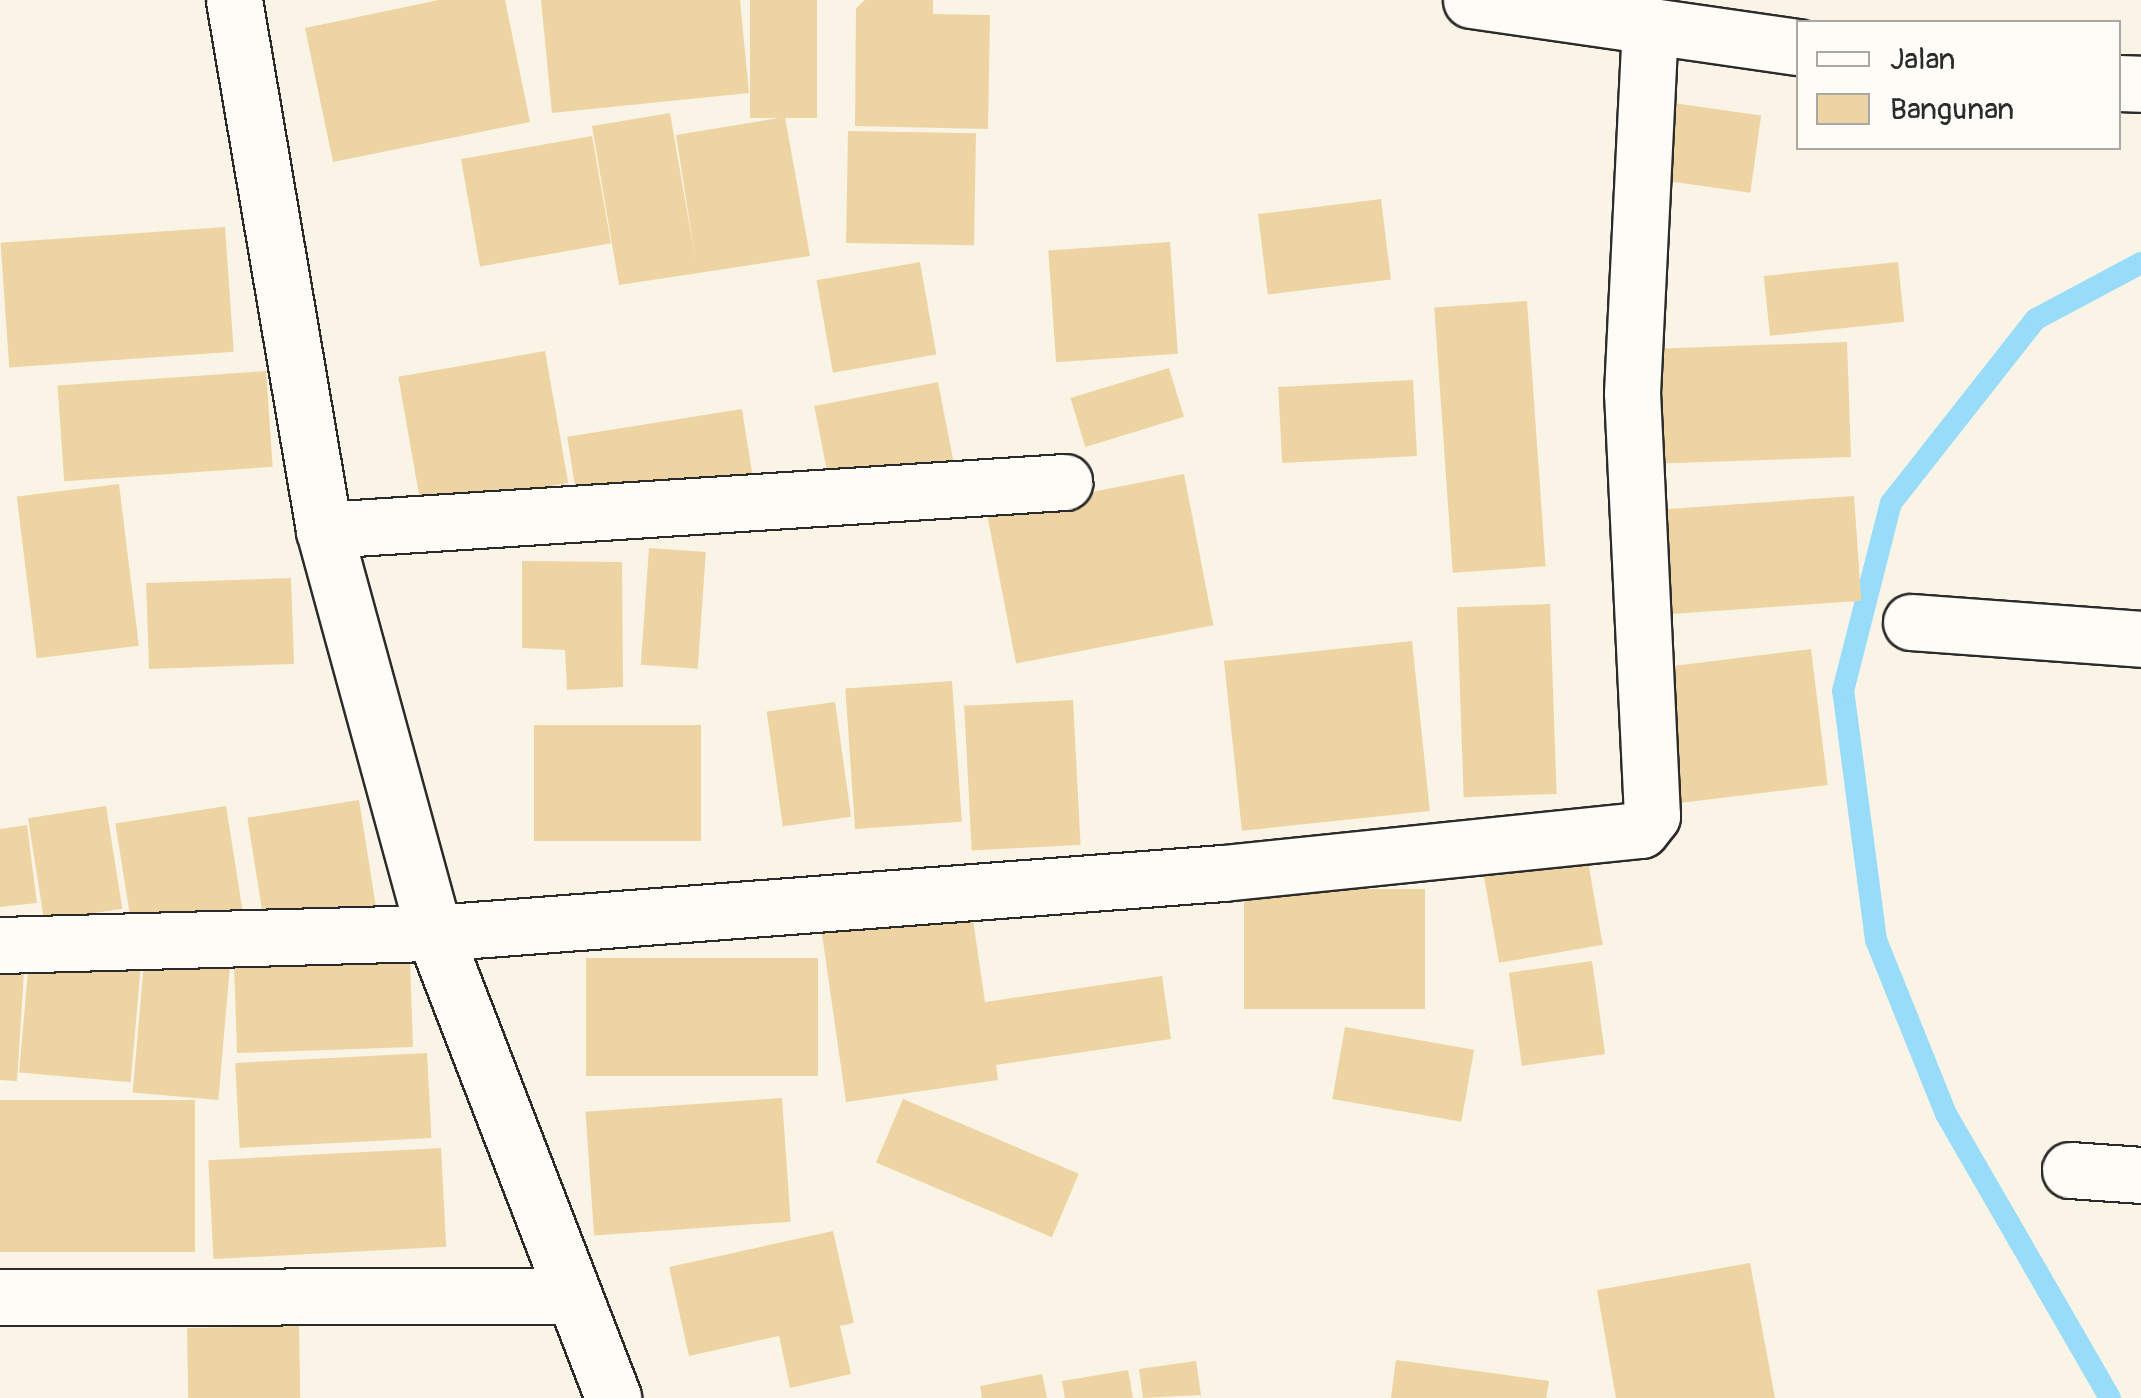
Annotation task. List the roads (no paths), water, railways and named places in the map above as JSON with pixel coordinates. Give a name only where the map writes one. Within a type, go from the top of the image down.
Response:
[{"type":"street","points":[[234,0],[324,530],[434,933],[568,1296],[613,1398]]},
{"type":"street","points":[[1471,0],[1679,20],[1796,48]]},
{"type":"street","points":[[0,946],[434,933],[1223,873],[1641,830],[1652,816],[1632,393],[1679,20]]},
{"type":"street","points":[[324,530],[1064,482]]},
{"type":"street","points":[[1910,622],[2141,639]]},
{"type":"street","points":[[2070,1170],[2141,1175]]},
{"type":"street","points":[[0,1297],[568,1296]]},
{"type":"waterway","points":[[2110,1398],[1946,1114],[1876,940],[1843,691],[1891,503],[2036,319],[2141,263]]}]
